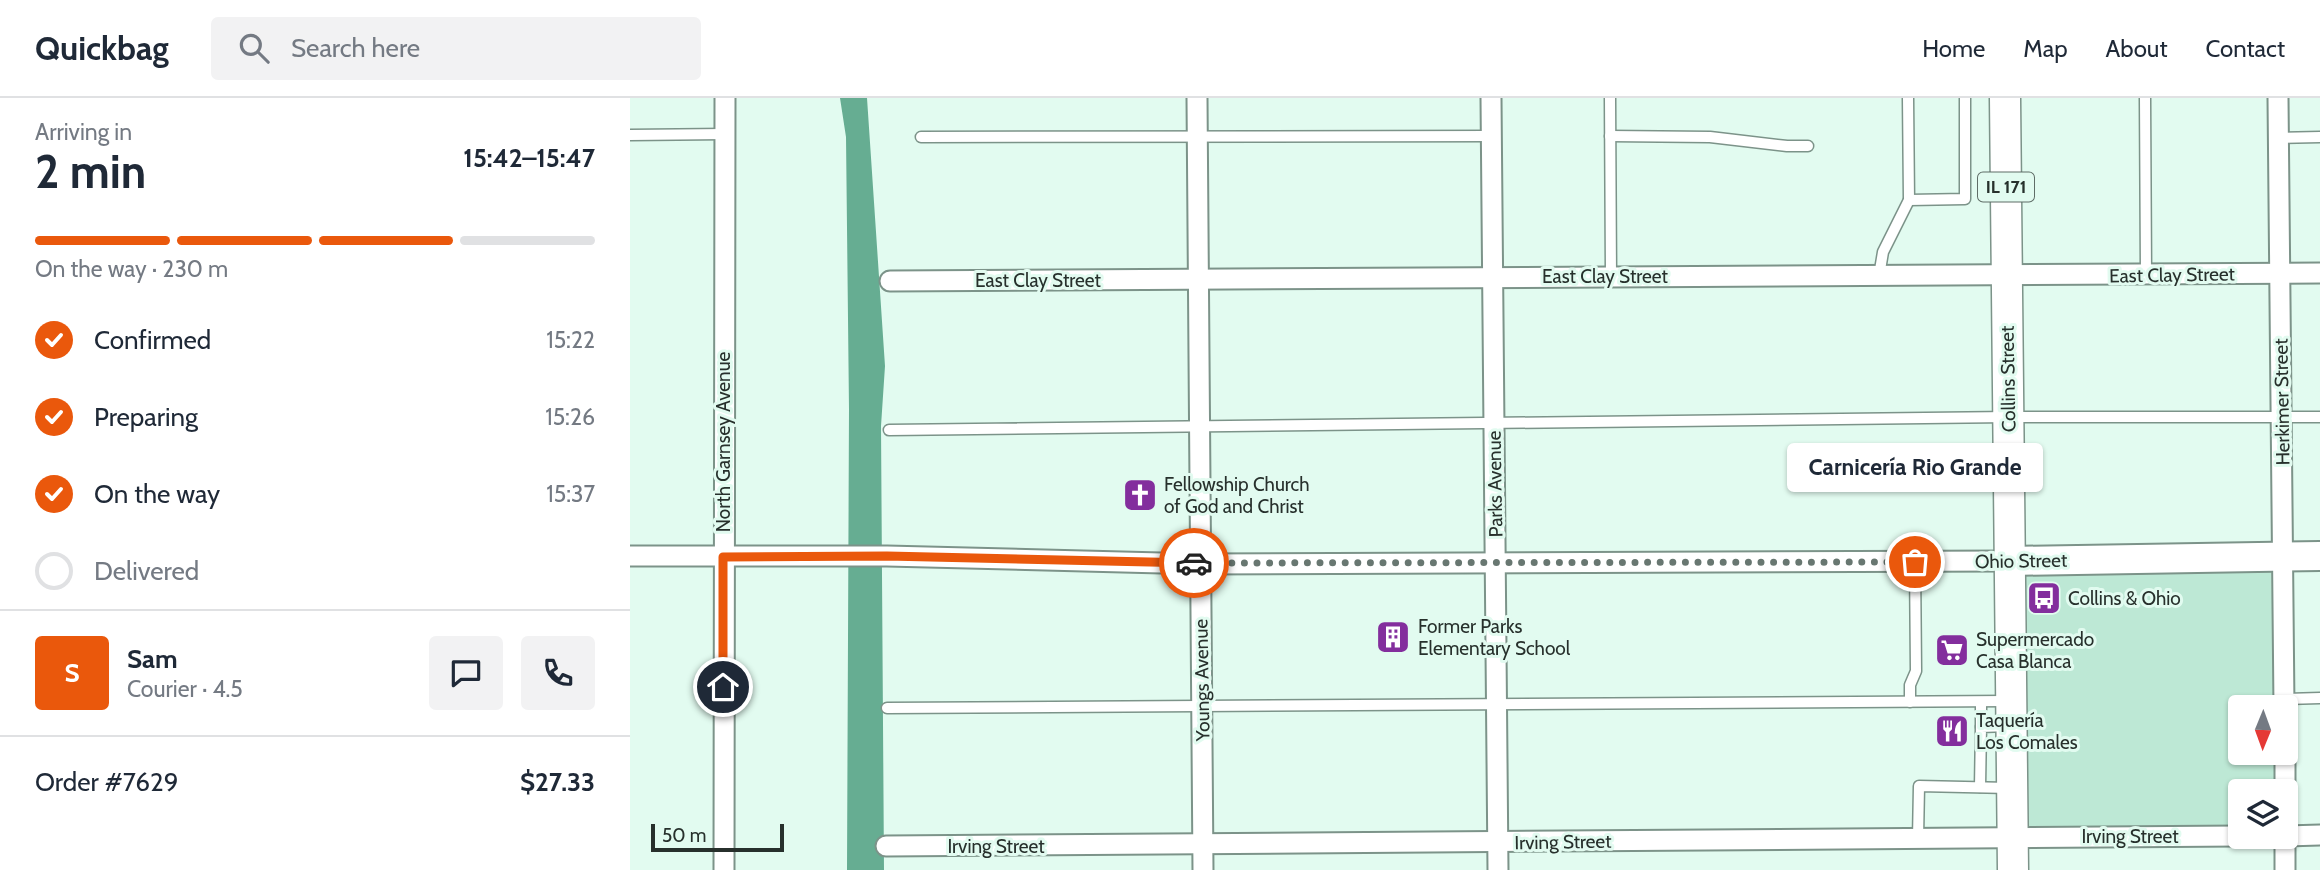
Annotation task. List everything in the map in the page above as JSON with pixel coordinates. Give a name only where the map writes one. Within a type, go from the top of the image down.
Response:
[{"type":"main road","name":"Collins Street","points":[[2005,98],[2013,870]]},
{"type":"street","name":"North Garnsey Avenue","points":[[724,870],[725,98]]},
{"type":"street","name":"Youngs Avenue","points":[[1197,98],[1203,870]]},
{"type":"street","name":"Parks Avenue","points":[[1491,98],[1498,870]]},
{"type":"street","name":"Herkimer Street","points":[[2278,98],[2284,695]]},
{"type":"street","name":"East Clay Street","points":[[890,281],[2320,273]]},
{"type":"street","name":"Ohio Street","points":[[630,556],[887,556],[1200,564],[1915,562],[2320,556]]},
{"type":"street","points":[[2298,836],[2320,835]]},
{"type":"street","name":"Irving Street","points":[[886,846],[2228,836]]},
{"type":"street","points":[[2285,849],[2285,870]]},
{"type":"lane","points":[[1610,98],[1611,276]]},
{"type":"lane","points":[[1879,276],[1883,252],[1909,200],[1908,98]]},
{"type":"lane","points":[[1909,200],[1965,199],[1965,98]]},
{"type":"lane","points":[[2145,98],[2146,275]]},
{"type":"lane","points":[[630,135],[725,134]]},
{"type":"lane","points":[[921,137],[1492,136]]},
{"type":"lane","points":[[1610,136],[1710,137],[1808,146]]},
{"type":"lane","points":[[2279,138],[2320,137]]},
{"type":"lane","points":[[889,430],[2009,417],[2320,417]]},
{"type":"lane","points":[[1910,702],[1910,685],[1916,671],[1915,562]]},
{"type":"lane","points":[[2298,701],[2320,698]]},
{"type":"lane","points":[[1980,787],[1981,702]]},
{"type":"lane","points":[[887,708],[1981,702],[2012,714]]},
{"type":"lane","points":[[1981,727],[2012,714]]},
{"type":"lane","points":[[1918,838],[1919,786],[2013,788]]},
{"type":"shaded area","points":[[840,98],[867,98],[885,366],[881,426],[884,870],[847,870],[849,409],[846,137]]},
{"type":"shaded area","points":[[2271,561],[2275,695],[2228,695],[2228,765],[2276,765],[2276,779],[2228,779],[2228,831],[2016,834],[2017,567]]},
{"type":"way so far","points":[[1194,563],[1915,562]]},
{"type":"place","name":"Fellowship Church of God and Christ","points":[[1140,495]]},
{"type":"place","name":"Carnicería Rio Grande","points":[[1915,562]]},
{"type":"place","name":"Collins & Ohio","points":[[2044,598]]},
{"type":"place","name":"Former Parks Elementary School","points":[[1393,637]]},
{"type":"place","name":"Supermercado Casa Blanca","points":[[1952,650]]},
{"type":"place","name":"Taquería Los Comales","points":[[1952,731]]},
{"type":"route","points":[[723,687],[723,557],[887,556],[1194,563]]}]
